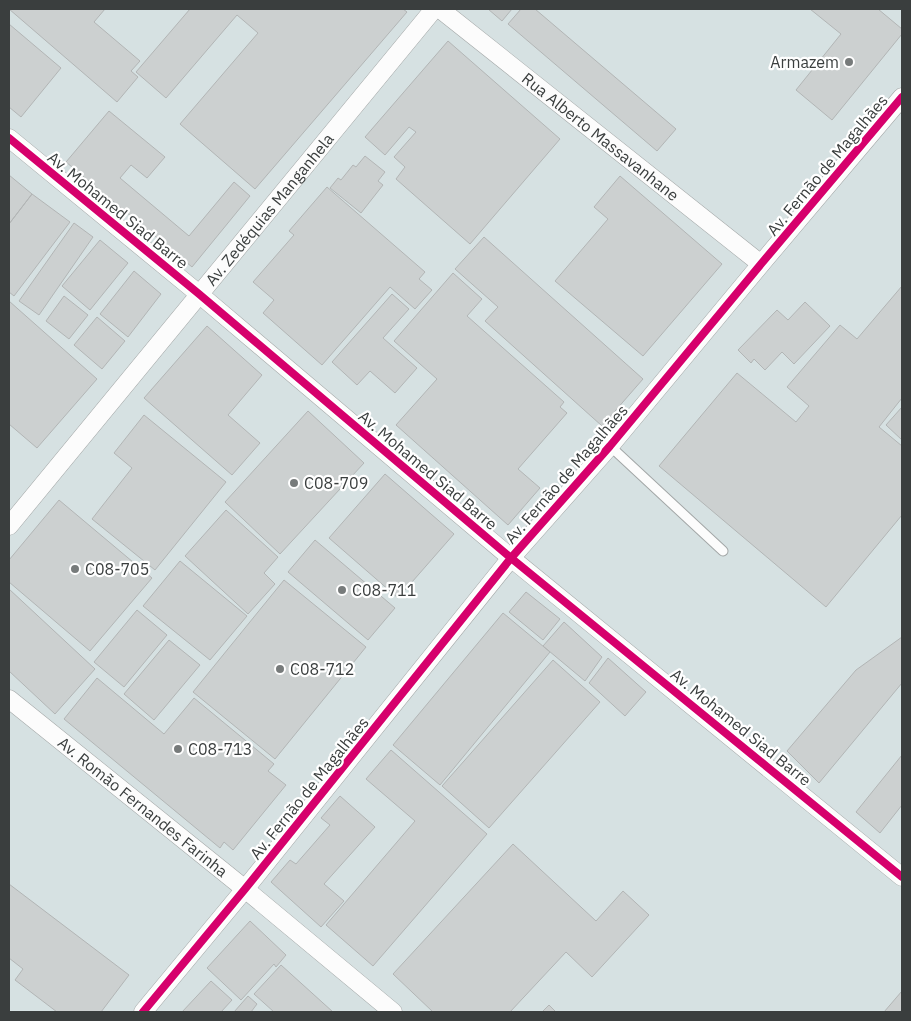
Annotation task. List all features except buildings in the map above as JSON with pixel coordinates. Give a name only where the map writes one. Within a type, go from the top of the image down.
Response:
[{"type":"street","name":"Av. Zedéquias Manganhela","points":[[9,526],[434,9]]},
{"type":"street","name":"Rua Alberto Massavanhane","points":[[440,9],[761,264]]},
{"type":"street","name":"Av. Fernão de Magalhães","points":[[142,1012],[245,889],[512,558],[610,446],[902,98]]},
{"type":"street","name":"Av. Mohamed Siad Barre","points":[[9,138],[199,294],[512,558],[902,877]]},
{"type":"street","name":"Av. Romão Fernandes Farinha","points":[[9,699],[245,889],[393,1012]]},
{"type":"lane","points":[[610,446],[723,551]]},
{"type":"shaded area","points":[[9,9],[902,9],[902,1012],[9,1012]]},
{"type":"cycle path","points":[[143,1012],[245,889],[511,558],[610,446],[902,97]]},
{"type":"cycle path","points":[[9,138],[199,294],[511,558],[902,877]]},
{"type":"place","name":"Armazem","points":[[849,62]]},
{"type":"place","name":"C08-709","points":[[294,483]]},
{"type":"place","name":"C08-705","points":[[75,569]]},
{"type":"place","name":"C08-711","points":[[342,590]]},
{"type":"place","name":"C08-712","points":[[280,669]]},
{"type":"place","name":"C08-713","points":[[178,749]]}]
